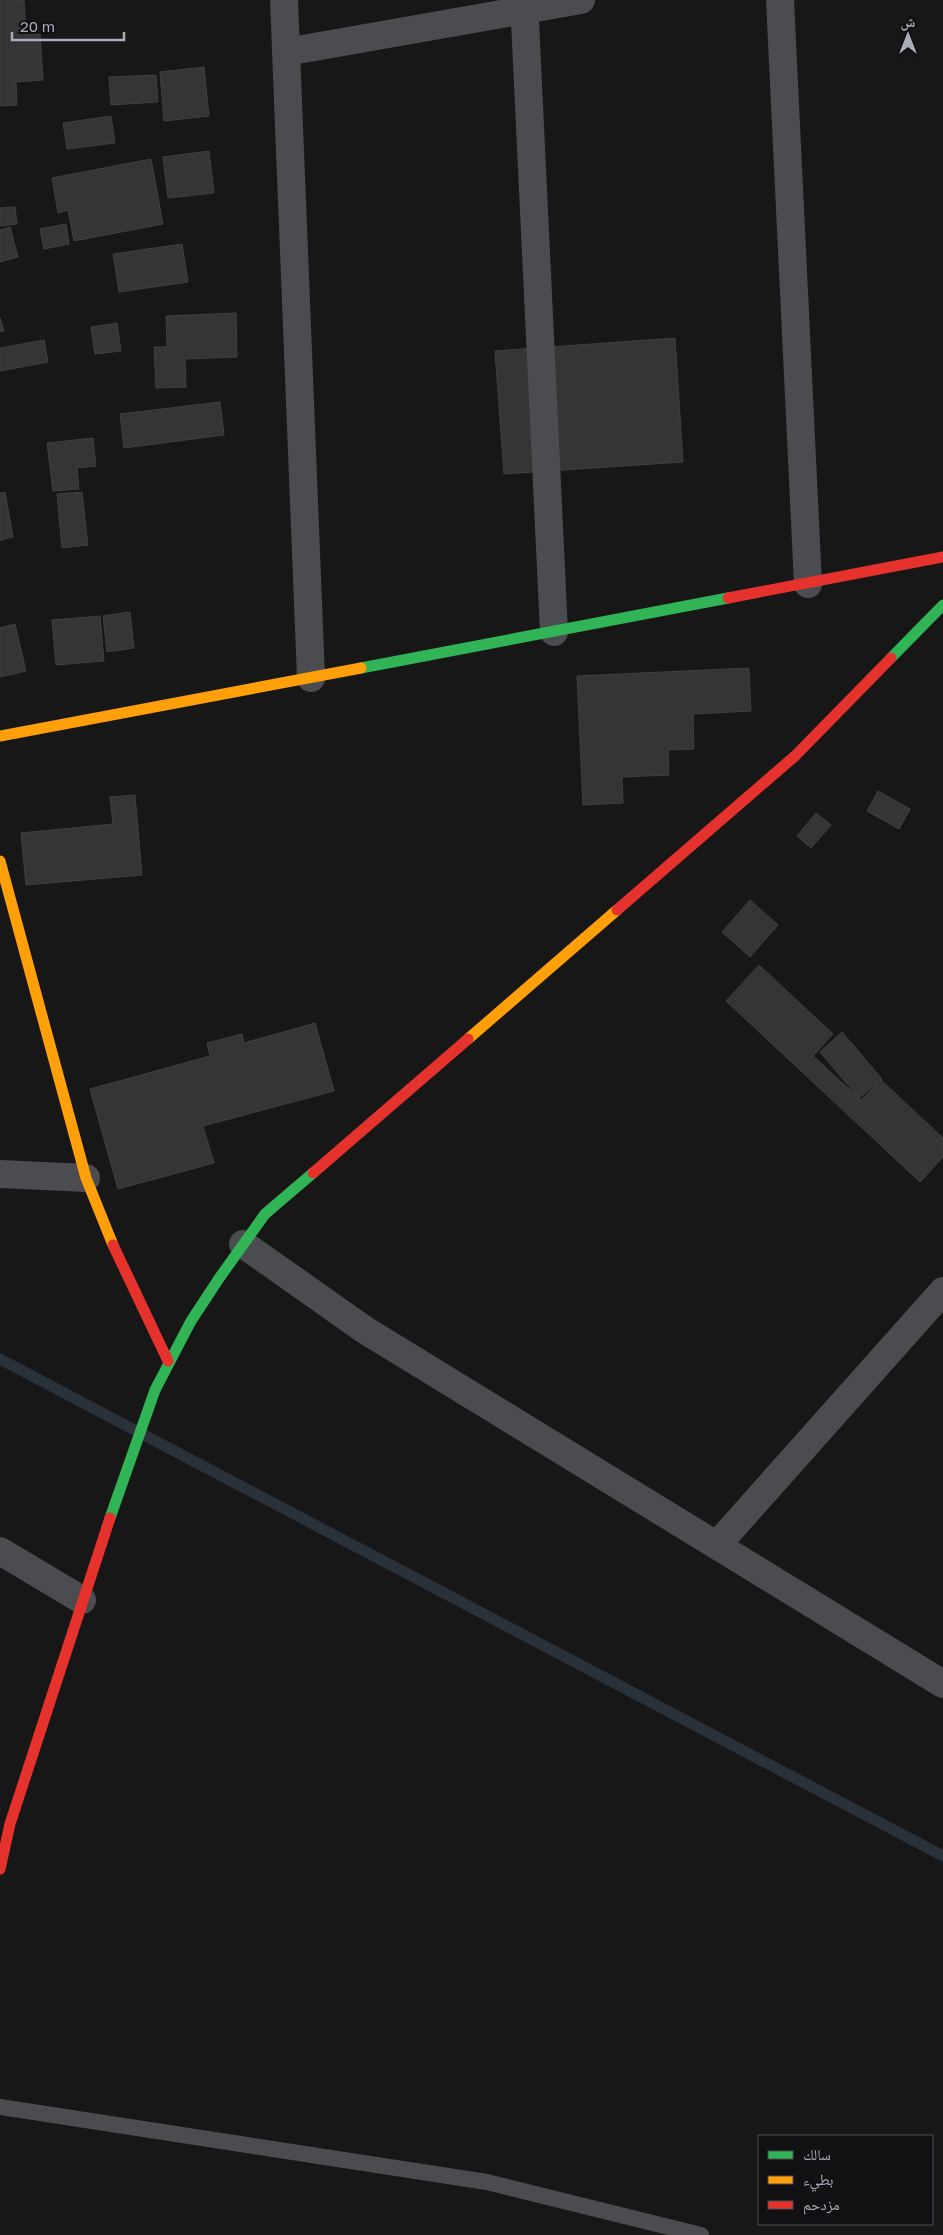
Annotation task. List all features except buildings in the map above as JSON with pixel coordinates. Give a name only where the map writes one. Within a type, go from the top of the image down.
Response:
[{"type":"main road","points":[[0,736],[943,557]]},
{"type":"main road","points":[[0,1869],[10,1824],[82,1600],[155,1390],[168,1361],[230,1262],[265,1214],[795,756],[943,605]]},
{"type":"main road","points":[[0,861],[86,1178],[120,1264],[168,1361]]},
{"type":"street","points":[[284,0],[310,678]]},
{"type":"street","points":[[286,52],[525,6],[581,0]]},
{"type":"street","points":[[780,0],[808,584]]},
{"type":"street","points":[[525,6],[554,632]]},
{"type":"street","points":[[0,1174],[86,1178]]},
{"type":"street","points":[[243,1244],[365,1330],[943,1684]]},
{"type":"street","points":[[717,1545],[943,1291]]},
{"type":"street","points":[[0,1551],[82,1600]]},
{"type":"lane","points":[[0,2106],[487,2182],[701,2235]]},
{"type":"waterway","points":[[0,1359],[943,1856]]},
{"type":"traffic: fast","points":[[361,668],[728,598]]},
{"type":"traffic: fast","points":[[891,658],[943,605]]},
{"type":"traffic: fast","points":[[110,1518],[155,1390],[191,1321],[265,1214],[313,1173]]},
{"type":"traffic: slow","points":[[0,736],[361,668]]},
{"type":"traffic: slow","points":[[0,861],[86,1178],[113,1245]]},
{"type":"traffic: slow","points":[[468,1039],[617,910]]},
{"type":"traffic: jam","points":[[728,598],[943,557]]},
{"type":"traffic: jam","points":[[617,910],[795,756],[891,658]]},
{"type":"traffic: jam","points":[[313,1173],[468,1039]]},
{"type":"traffic: jam","points":[[113,1245],[168,1361]]},
{"type":"traffic: jam","points":[[0,1869],[10,1824],[110,1518]]}]
